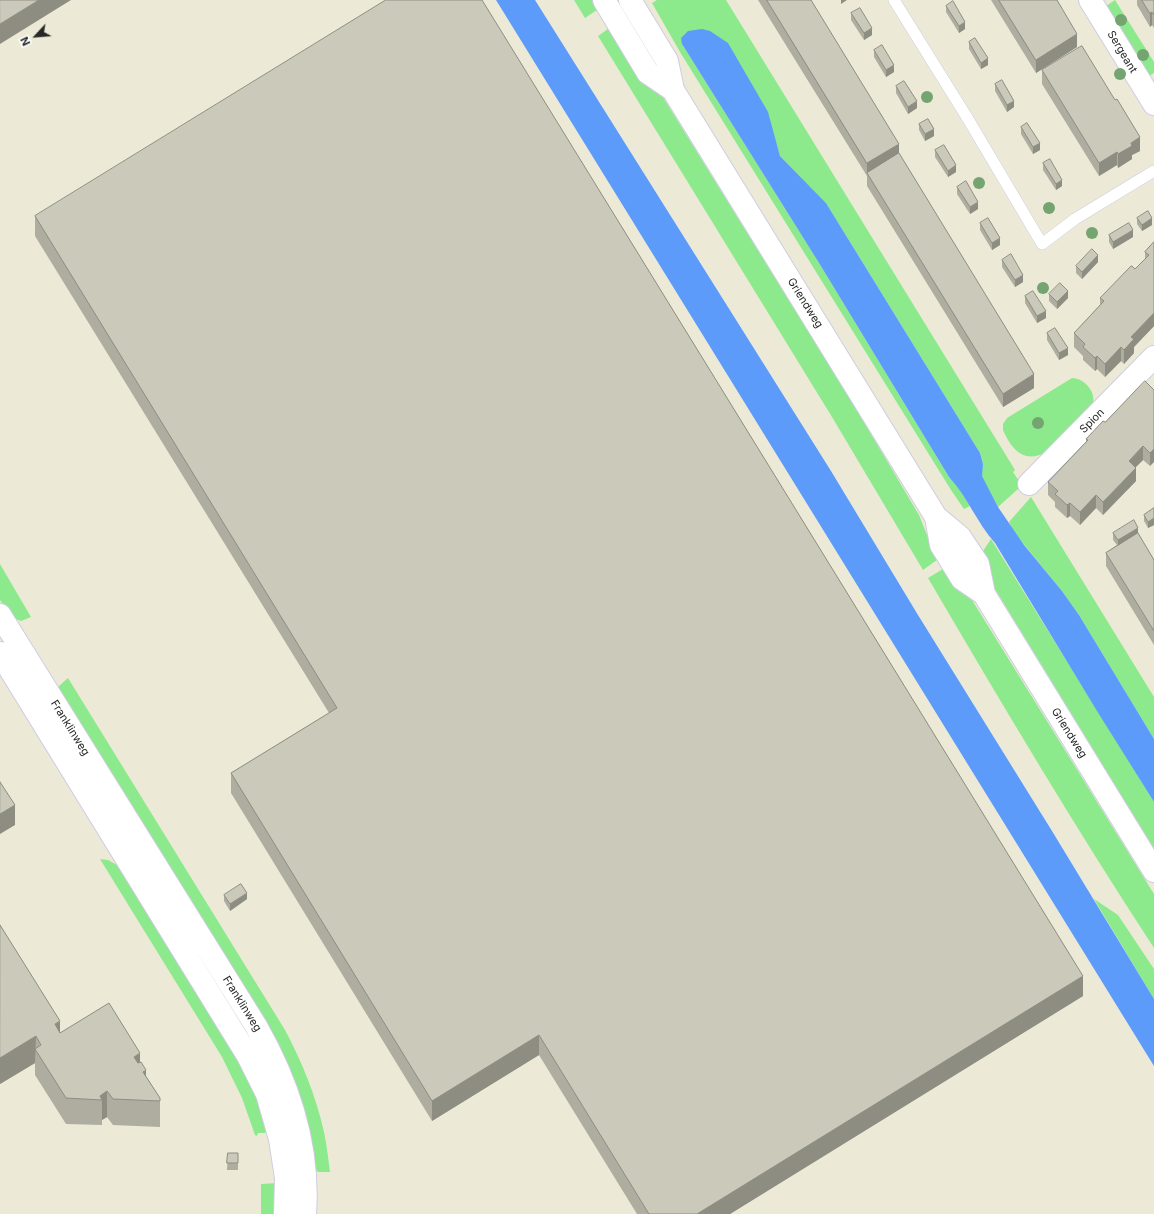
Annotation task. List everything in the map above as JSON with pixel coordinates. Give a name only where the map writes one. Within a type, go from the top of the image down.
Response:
[{"type":"street","name":"Sergeant","points":[[1090,0],[1154,104]]},
{"type":"street","points":[[608,7],[632,1]]},
{"type":"street","name":"Griendweg","points":[[632,1],[667,61],[673,90],[936,517],[942,546],[962,579],[984,594],[1154,871]]},
{"type":"street","name":"Griendweg","points":[[608,7],[648,73],[673,90]]},
{"type":"street","name":"Spion","points":[[1029,484],[1154,357]]},
{"type":"street","name":"Franklinweg","points":[[0,615],[13,671]]},
{"type":"street","name":"Franklinweg","points":[[0,654],[115,820],[272,1054],[290,1098],[301,1140],[306,1197],[305,1214]]},
{"type":"street","name":"Franklinweg","points":[[115,820],[248,1056],[267,1094],[280,1139],[286,1178],[285,1214]]},
{"type":"lane","points":[[894,0],[968,119],[1042,244],[1075,219],[1154,171]]},
{"type":"green space","points":[[574,0],[595,0],[600,8],[585,18]]},
{"type":"green space","points":[[657,0],[726,0],[1015,470],[1013,472],[1019,481],[1018,489],[998,507],[981,476],[983,464],[980,453],[826,203],[780,156],[774,136],[682,44],[819,263],[949,477],[956,484],[970,506],[964,509],[951,490],[680,52],[652,3]]},
{"type":"green space","points":[[1115,0],[1154,62],[1154,73],[1149,76],[1106,6]]},
{"type":"green space","points":[[612,26],[661,94],[855,407],[919,515],[937,560],[923,570],[832,417],[598,36]]},
{"type":"green space","points":[[1072,378],[1086,384],[1092,392],[1092,406],[1047,452],[1032,456],[1025,456],[1020,453],[1010,444],[1003,430],[1003,424],[1007,418]]},
{"type":"green space","points":[[1031,497],[1154,697],[1154,739],[1079,615],[1062,591],[1013,531],[1009,522]]},
{"type":"green space","points":[[991,539],[1154,802],[1154,849],[992,584],[983,551]]},
{"type":"green space","points":[[0,564],[31,617],[21,621],[11,617],[0,600]]},
{"type":"green space","points":[[943,569],[956,587],[972,600],[1154,894],[1154,948],[1039,764],[928,578]]},
{"type":"green space","points":[[68,678],[285,1030],[313,1092],[325,1137],[330,1172],[318,1172],[315,1169],[309,1139],[58,691],[59,686]]},
{"type":"green space","points":[[100,859],[108,860],[119,866],[251,1076],[267,1129],[265,1133],[258,1133],[257,1136],[255,1135],[242,1098],[222,1057]]},
{"type":"green space","points":[[1094,899],[1118,915],[1154,969],[1154,999]]},
{"type":"green space","points":[[278,1183],[278,1214],[261,1214],[261,1184]]},
{"type":"water","points":[[496,0],[535,0],[831,471],[1154,999],[1154,1066]]},
{"type":"water","points":[[702,29],[710,31],[728,43],[768,112],[780,156],[826,203],[980,453],[983,464],[982,476],[998,507],[1024,545],[1062,591],[1079,615],[1154,739],[1154,802],[995,543],[949,477],[819,263],[682,44],[681,38],[688,31]]},
{"type":"building","points":[[0,0],[39,0],[0,24]]},
{"type":"building","points":[[386,0],[482,0],[1083,976],[697,1214],[649,1214],[539,1035],[432,1101],[231,773],[337,708],[35,216]]},
{"type":"building","points":[[767,0],[811,0],[899,144],[867,163]]},
{"type":"building","points":[[999,0],[1057,0],[1077,34],[1036,60]]},
{"type":"building","points":[[1142,0],[1154,0],[1154,15],[1152,12],[1150,13]]},
{"type":"building","points":[[953,1],[965,22],[959,26],[946,6]]},
{"type":"building","points":[[860,8],[872,28],[864,33],[851,13]]},
{"type":"building","points":[[975,38],[988,58],[981,63],[969,42]]},
{"type":"building","points":[[882,45],[894,65],[886,70],[874,50]]},
{"type":"building","points":[[1082,46],[1140,137],[1131,143],[1132,146],[1118,154],[1117,152],[1099,163],[1042,70]]},
{"type":"building","points":[[1002,80],[1014,101],[1007,105],[995,84]]},
{"type":"building","points":[[904,81],[917,101],[908,107],[896,86]]},
{"type":"building","points":[[928,119],[934,129],[925,134],[919,124]]},
{"type":"building","points":[[1027,123],[1040,143],[1033,147],[1021,127]]},
{"type":"building","points":[[944,145],[956,165],[948,171],[935,150]]},
{"type":"building","points":[[899,153],[1034,374],[1003,394],[867,173]]},
{"type":"building","points":[[1050,159],[1062,180],[1056,184],[1043,163]]},
{"type":"building","points":[[966,181],[978,202],[970,207],[957,187]]},
{"type":"building","points":[[1148,211],[1152,218],[1142,225],[1137,218]]},
{"type":"building","points":[[988,218],[1000,238],[992,243],[980,223]]},
{"type":"building","points":[[1129,223],[1133,230],[1113,242],[1109,235]]},
{"type":"building","points":[[1154,242],[1154,313],[1131,337],[1134,339],[1124,350],[1121,347],[1105,364],[1097,356],[1095,358],[1083,347],[1085,344],[1074,333],[1104,301],[1100,298],[1131,266],[1135,269],[1149,255],[1145,252]]},
{"type":"building","points":[[1092,249],[1098,255],[1082,272],[1076,266]]},
{"type":"building","points":[[1011,254],[1023,275],[1015,280],[1002,260]]},
{"type":"building","points":[[1060,283],[1068,291],[1057,302],[1049,294]]},
{"type":"building","points":[[1033,291],[1046,311],[1037,316],[1025,296]]},
{"type":"building","points":[[1055,328],[1068,348],[1059,353],[1047,333]]},
{"type":"building","points":[[1145,381],[1154,390],[1154,449],[1150,453],[1143,446],[1129,461],[1136,468],[1103,502],[1096,495],[1080,512],[1070,503],[1067,505],[1055,494],[1058,491],[1048,482],[1088,440],[1086,439],[1103,421],[1105,422]]},
{"type":"building","points":[[1154,508],[1154,518],[1148,522],[1144,515]]},
{"type":"building","points":[[1134,520],[1138,528],[1118,540],[1113,533]]},
{"type":"building","points":[[1138,533],[1154,560],[1154,631],[1106,553]]},
{"type":"building","points":[[0,782],[15,805],[0,814]]},
{"type":"building","points":[[241,884],[247,893],[230,904],[224,895]]},
{"type":"building","points":[[0,925],[60,1021],[55,1024],[60,1033],[109,1003],[140,1053],[134,1057],[138,1063],[141,1062],[146,1070],[143,1072],[160,1098],[160,1101],[113,1099],[107,1091],[100,1096],[102,1100],[66,1098],[35,1049],[41,1045],[36,1036],[0,1058]]},
{"type":"building","points":[[228,1153],[238,1153],[238,1163],[227,1163]]}]
